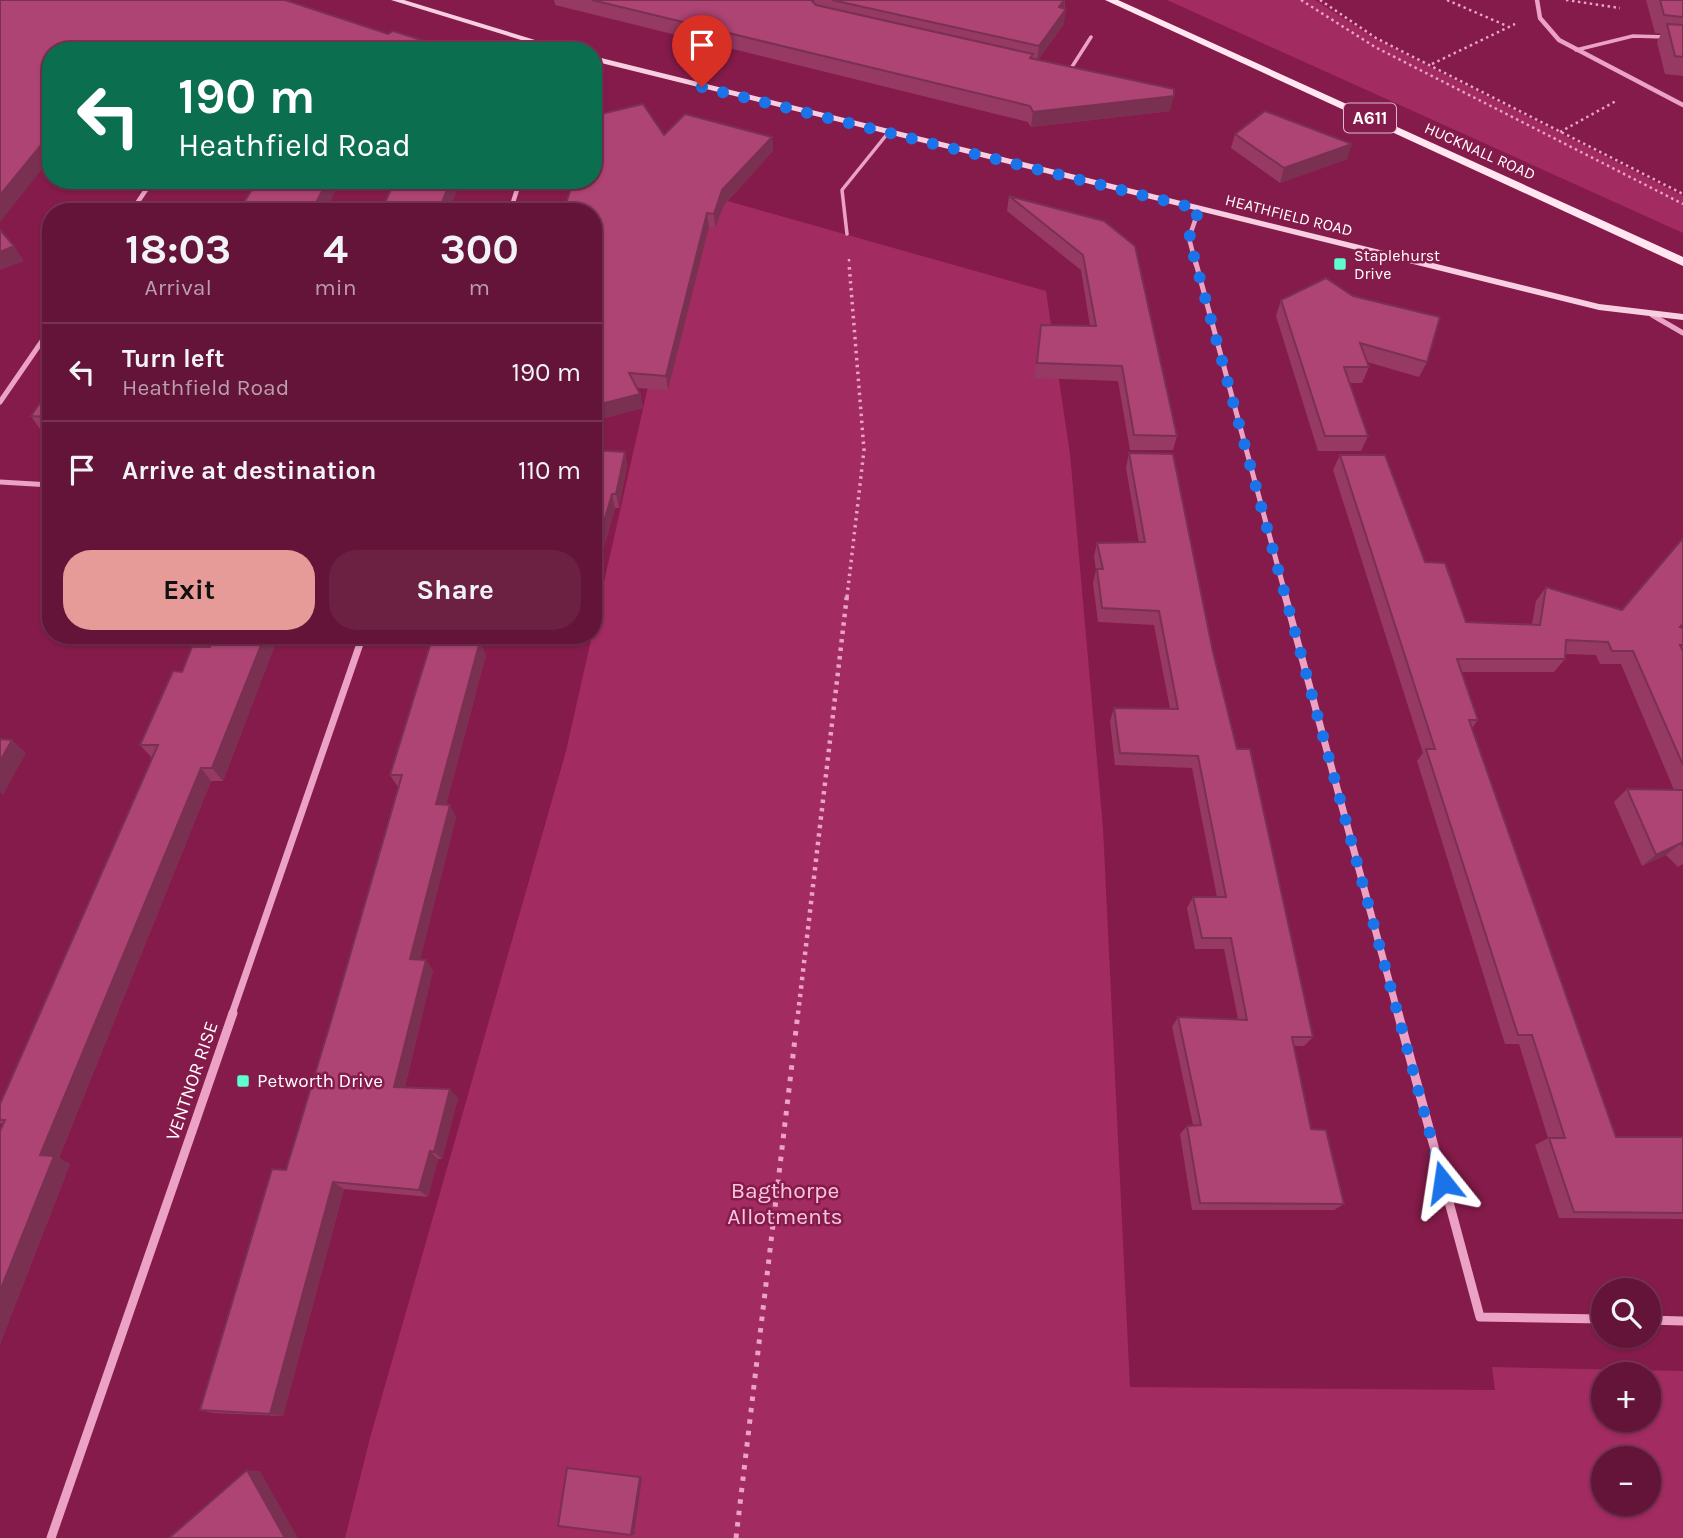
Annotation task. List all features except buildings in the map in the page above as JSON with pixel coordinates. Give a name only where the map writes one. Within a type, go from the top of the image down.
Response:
[{"type":"main road","points":[[395,0],[537,42]]},
{"type":"main road","name":"HUCKNALL ROAD","points":[[1110,0],[1683,262]]},
{"type":"main road","name":"HEATHFIELD ROAD","points":[[602,60],[1599,307],[1683,317]]},
{"type":"street","points":[[1537,0],[1540,18],[1546,29],[1575,50],[1683,105]]},
{"type":"street","points":[[1199,209],[1189,238],[1480,1317],[1591,1319]]},
{"type":"street","name":"HEATHFIELD ROAD","points":[[1652,315],[1683,333]]},
{"type":"street","points":[[0,402],[42,341]]},
{"type":"street","points":[[0,482],[42,484]]},
{"type":"street","name":"VENTNOR RISE","points":[[51,1538],[360,644]]},
{"type":"street","points":[[1661,1320],[1683,1321]]},
{"type":"lane","points":[[1575,50],[1633,36],[1669,38]]},
{"type":"lane","points":[[1055,70],[1068,73],[1091,37]]},
{"type":"lane","points":[[847,234],[842,190],[888,133]]},
{"type":"path","points":[[1301,0],[1376,47],[1683,204]]},
{"type":"path","points":[[1320,0],[1376,38],[1683,194]]},
{"type":"path","points":[[1447,0],[1507,26]]},
{"type":"path","points":[[1432,65],[1507,26],[1540,18]]},
{"type":"path","points":[[1560,132],[1645,85]]},
{"type":"path","points":[[736,1538],[864,450],[847,234]]},
{"type":"green space","points":[[1167,0],[1315,0],[1374,38],[1683,196],[1683,233]]},
{"type":"green space","name":"Bagthorpe Allotments","points":[[692,191],[1046,291],[1070,454],[1103,828],[1130,1387],[1495,1390],[1492,1367],[1591,1369],[1591,1432],[1661,1432],[1661,1371],[1683,1371],[1683,1538],[345,1538],[370,1438],[566,751],[590,644],[602,644],[602,591]]},
{"type":"place","name":"Staplehurst Drive","points":[[1340,264]]},
{"type":"place","name":"Petworth Drive","points":[[243,1081]]},
{"type":"route","points":[[702,87],[1199,209],[1189,238],[1443,1182]]}]
